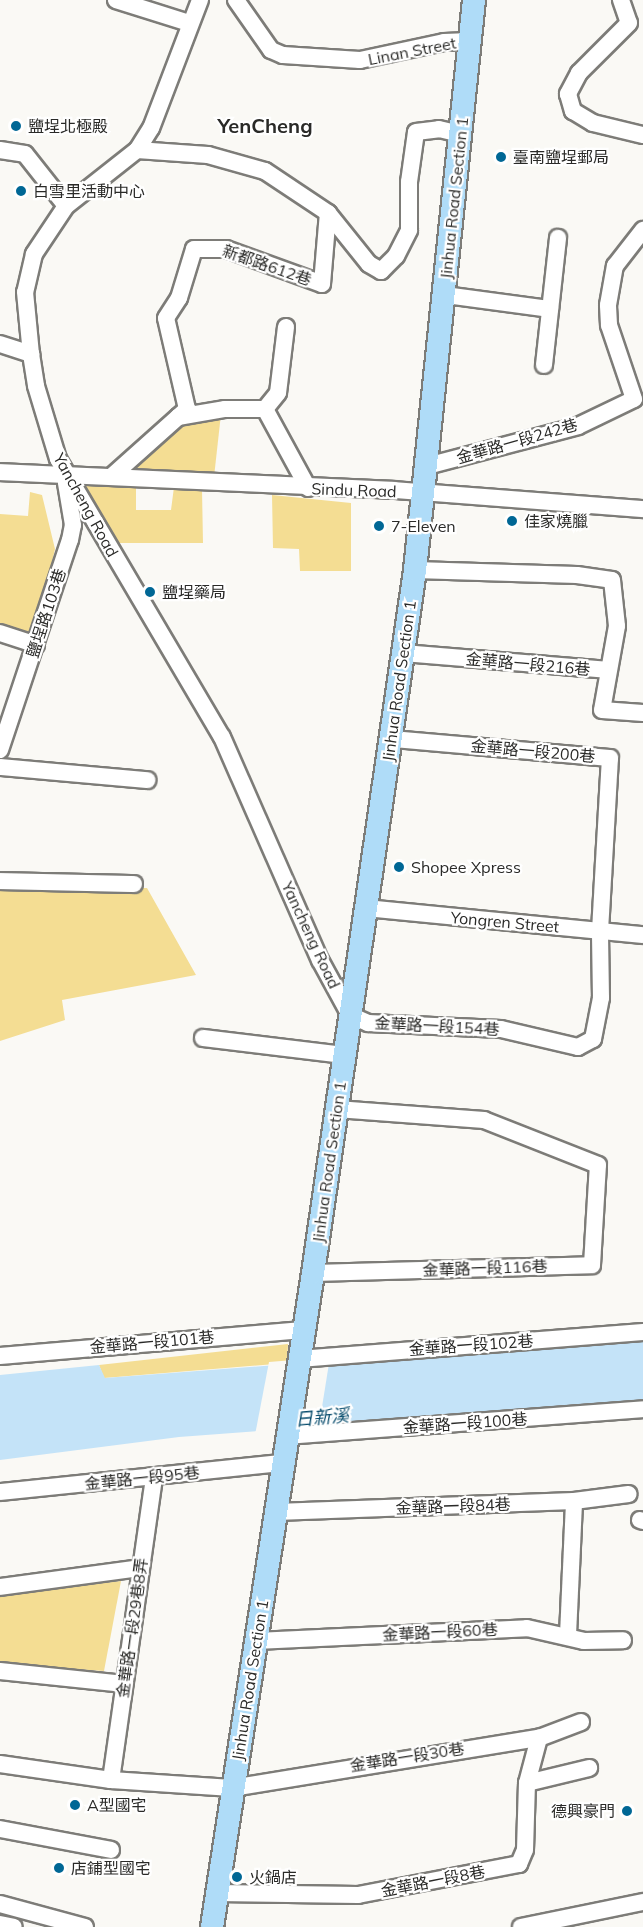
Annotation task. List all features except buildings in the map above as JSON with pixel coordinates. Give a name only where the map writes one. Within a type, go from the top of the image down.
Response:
[{"type":"main road","name":"Jinhua Road Section 1","points":[[212,1927],[313,1273],[415,570],[474,0]]},
{"type":"street","points":[[116,0],[189,23]]},
{"type":"street","name":"Yancheng Road","points":[[200,0],[189,23],[151,128],[137,150],[66,206],[34,254],[26,292],[31,354],[36,386],[65,473],[222,737],[320,960],[350,1015]]},
{"type":"street","name":"Linan Street","points":[[237,0],[271,50],[283,55],[360,60],[444,42],[470,41]]},
{"type":"street","points":[[621,0],[629,23],[579,73],[568,94],[573,111],[594,123],[643,135]]},
{"type":"street","points":[[137,150],[175,156],[208,155],[238,161],[265,171],[328,213],[369,264],[381,271],[396,256],[409,230],[410,182],[416,132],[439,129],[461,134]]},
{"type":"street","points":[[0,150],[25,154],[66,206]]},
{"type":"street","name":"新都路612巷","points":[[178,417],[187,409],[166,318],[179,298],[194,249],[226,249],[322,284],[328,213]]},
{"type":"street","name":"金華路一段242巷","points":[[427,466],[578,426],[634,399],[609,325],[608,305],[615,267],[643,230]]},
{"type":"street","points":[[544,365],[558,238]]},
{"type":"street","points":[[445,295],[550,309]]},
{"type":"street","points":[[265,409],[278,393],[286,327]]},
{"type":"street","points":[[0,344],[31,354]]},
{"type":"street","points":[[112,476],[178,417],[225,409],[265,409]]},
{"type":"street","points":[[265,409],[308,488]]},
{"type":"street","name":"Sindu Road","points":[[0,472],[65,473],[424,493],[643,509]]},
{"type":"street","name":"鹽埕路103巷","points":[[0,750],[36,645],[73,525],[65,473]]},
{"type":"street","name":"金華路一段216巷","points":[[402,653],[607,670],[617,626],[612,580],[577,575],[415,570]]},
{"type":"street","points":[[0,633],[36,645]]},
{"type":"street","points":[[607,670],[602,710],[643,713]]},
{"type":"street","name":"金華路一段200巷","points":[[391,739],[610,758],[600,931]]},
{"type":"street","points":[[0,767],[147,780]]},
{"type":"street","points":[[0,882],[134,884]]},
{"type":"street","name":"Yongren Street","points":[[366,908],[643,935]]},
{"type":"street","name":"金華路一段154巷","points":[[350,1015],[368,1023],[501,1029],[578,1047],[593,1039],[601,998],[600,931]]},
{"type":"street","points":[[203,1038],[344,1055]]},
{"type":"street","name":"金華路一段116巷","points":[[313,1273],[592,1265],[598,1165],[484,1120],[336,1109]]},
{"type":"street","name":"金華路一段101巷","points":[[0,1356],[303,1330]]},
{"type":"street","name":"金華路一段102巷","points":[[299,1359],[643,1332]]},
{"type":"street","name":"金華路一段100巷","points":[[287,1434],[643,1410]]},
{"type":"street","name":"金華路一段95巷","points":[[0,1492],[283,1463]]},
{"type":"street","name":"金華路一段29巷8弄","points":[[111,1780],[154,1477]]},
{"type":"street","name":"金華路一段84巷","points":[[276,1512],[574,1501],[629,1494]]},
{"type":"street","points":[[568,1635],[574,1501]]},
{"type":"street","points":[[0,1587],[141,1568]]},
{"type":"street","name":"金華路一段60巷","points":[[256,1641],[460,1629],[527,1628],[568,1635],[584,1641],[623,1640]]},
{"type":"street","points":[[0,1671],[124,1684]]},
{"type":"street","name":"金華路一段30巷","points":[[0,1764],[111,1780],[232,1788],[539,1738],[581,1722]]},
{"type":"street","name":"金華路一段8巷","points":[[217,1893],[358,1895],[519,1864],[525,1850],[527,1783],[539,1738]]},
{"type":"street","points":[[527,1783],[589,1768]]},
{"type":"street","points":[[0,1828],[111,1850]]},
{"type":"street","points":[[521,1927],[643,1902]]},
{"type":"street","points":[[0,1904],[86,1927]]},
{"type":"street","points":[[0,1924],[14,1927]]},
{"type":"shaded area","points":[[221,414],[214,477],[128,471],[181,422]]},
{"type":"shaded area","points":[[85,484],[136,488],[136,510],[171,510],[174,487],[202,489],[203,543],[115,543]]},
{"type":"shaded area","points":[[30,492],[42,495],[55,549],[34,640],[0,629],[0,514],[28,516]]},
{"type":"shaded area","points":[[272,495],[351,503],[351,571],[300,571],[299,549],[273,548]]},
{"type":"shaded area","points":[[0,887],[147,888],[196,975],[62,1000],[65,1020],[0,1041]]},
{"type":"shaded area","points":[[288,1344],[287,1363],[104,1378],[99,1365]]},
{"type":"shaded area","points":[[121,1581],[104,1671],[0,1664],[0,1595]]},
{"type":"water","name":"日新溪","points":[[643,1337],[643,1402],[179,1437],[0,1460],[0,1375],[99,1365],[105,1378]]},
{"type":"pier","points":[[330,1357],[318,1432],[255,1435],[269,1362]]},
{"type":"place","name":"鹽埕北極殿","points":[[16,126]]},
{"type":"place","name":"臺南鹽埕郵局","points":[[501,157]]},
{"type":"place","name":"白雪里活動中心","points":[[21,191]]},
{"type":"place","name":"佳家燒臘","points":[[512,521]]},
{"type":"place","name":"7-Eleven","points":[[379,526]]},
{"type":"place","name":"鹽埕藥局","points":[[150,592]]},
{"type":"place","name":"Shopee Xpress","points":[[399,867]]},
{"type":"place","name":"A型國宅","points":[[75,1805]]},
{"type":"place","name":"德興豪門","points":[[627,1811]]},
{"type":"place","name":"店鋪型國宅","points":[[59,1868]]},
{"type":"place","name":"火鍋店","points":[[237,1877]]},
{"type":"district","name":"YenCheng","points":[[265,125]]}]
